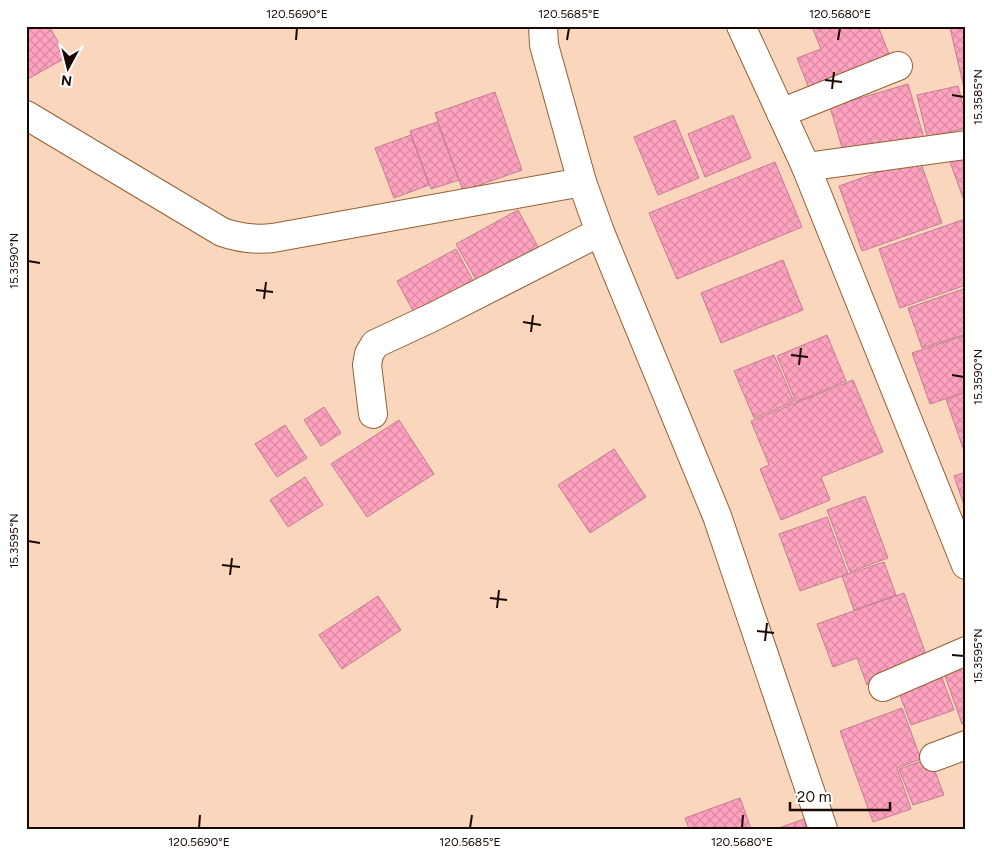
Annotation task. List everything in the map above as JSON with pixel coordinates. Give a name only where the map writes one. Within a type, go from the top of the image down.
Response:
[{"type":"street","points":[[543,26],[544,45],[582,182],[600,232],[717,516],[823,829]]},
{"type":"street","points":[[741,26],[806,167],[966,565]]},
{"type":"street","points":[[781,113],[898,66]]},
{"type":"street","points":[[26,115],[222,232],[248,239],[273,238],[582,182]]},
{"type":"street","points":[[806,167],[966,145]]},
{"type":"street","points":[[373,414],[368,365],[369,354],[375,344],[433,317],[600,232]]},
{"type":"street","points":[[883,687],[966,651]]},
{"type":"street","points":[[934,757],[966,744]]},
{"type":"building","points":[[26,26],[49,26],[67,57],[26,80]]},
{"type":"building","points":[[878,26],[893,64],[812,96],[797,58],[821,49],[812,27]]},
{"type":"building","points":[[966,26],[966,96],[950,28]]},
{"type":"building","points":[[908,84],[924,138],[846,161],[830,107]]},
{"type":"building","points":[[958,86],[966,117],[966,128],[927,137],[917,95]]},
{"type":"building","points":[[495,92],[522,170],[463,191],[435,113]]},
{"type":"building","points":[[733,115],[751,158],[705,177],[688,134]]},
{"type":"building","points":[[675,120],[699,178],[658,195],[634,137]]},
{"type":"building","points":[[437,122],[459,180],[431,189],[410,131]]},
{"type":"building","points":[[411,135],[429,185],[394,198],[375,148]]},
{"type":"building","points":[[966,157],[966,206],[950,162]]},
{"type":"building","points":[[919,158],[942,223],[862,251],[839,186]]},
{"type":"building","points":[[775,162],[802,227],[677,279],[649,213]]},
{"type":"building","points":[[518,210],[542,254],[480,287],[456,244]]},
{"type":"building","points":[[965,219],[966,285],[900,308],[879,249]]},
{"type":"building","points":[[456,249],[478,290],[419,322],[397,281]]},
{"type":"building","points":[[783,260],[803,310],[721,343],[701,293]]},
{"type":"building","points":[[966,288],[966,334],[922,348],[908,308]]},
{"type":"building","points":[[827,335],[846,381],[796,402],[777,356]]},
{"type":"building","points":[[966,335],[966,392],[930,404],[912,353]]},
{"type":"building","points":[[774,355],[794,402],[754,418],[734,371]]},
{"type":"building","points":[[853,380],[883,452],[821,477],[830,500],[781,520],[760,469],[769,465],[751,421]]},
{"type":"building","points":[[966,392],[966,457],[946,399]]},
{"type":"building","points":[[324,407],[341,433],[321,446],[304,420]]},
{"type":"building","points":[[399,420],[434,474],[367,517],[331,464]]},
{"type":"building","points":[[285,425],[307,458],[277,477],[255,444]]},
{"type":"building","points":[[614,449],[646,497],[590,533],[558,485]]},
{"type":"building","points":[[966,472],[966,511],[954,476]]},
{"type":"building","points":[[305,477],[323,505],[288,527],[270,500]]},
{"type":"building","points":[[865,496],[888,558],[850,572],[827,510]]},
{"type":"building","points":[[827,517],[848,574],[800,591],[779,534]]},
{"type":"building","points":[[884,562],[896,595],[854,610],[842,576]]},
{"type":"building","points":[[904,593],[929,663],[867,685],[857,658],[833,667],[817,624]]},
{"type":"building","points":[[378,596],[401,630],[342,669],[319,635]]},
{"type":"building","points":[[966,665],[966,722],[962,724],[944,673]]},
{"type":"building","points":[[941,675],[954,710],[911,725],[898,690]]},
{"type":"building","points":[[902,708],[921,759],[897,768],[911,809],[873,822],[840,731]]},
{"type":"building","points":[[930,758],[944,795],[913,805],[899,769]]},
{"type":"building","points":[[740,798],[751,829],[689,829],[685,818]]},
{"type":"building","points":[[804,819],[807,829],[776,829]]}]
